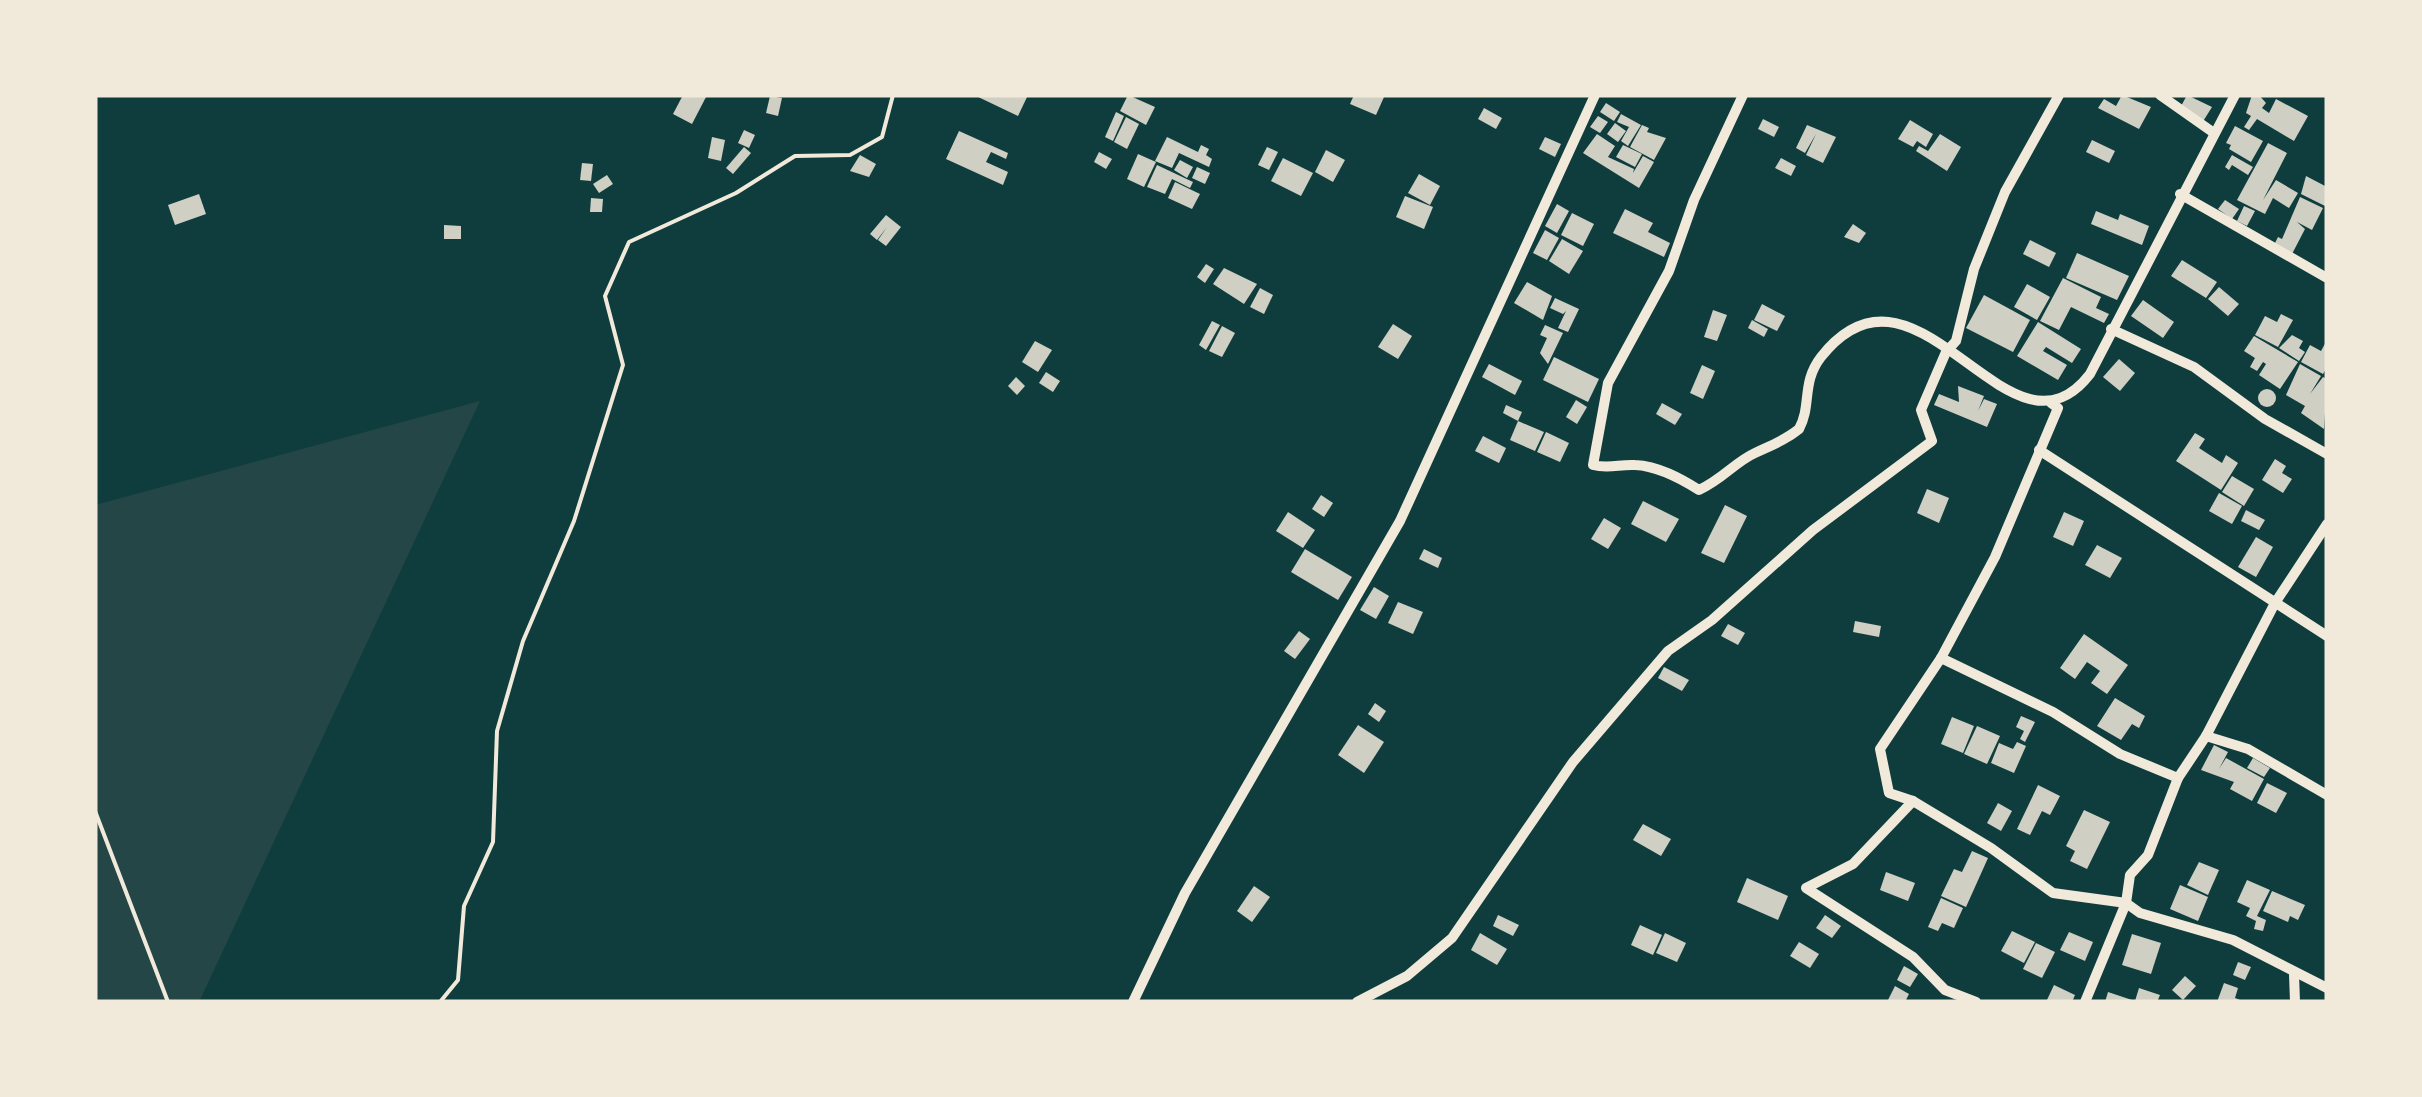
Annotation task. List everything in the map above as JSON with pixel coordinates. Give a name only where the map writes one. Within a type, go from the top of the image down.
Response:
[{"type":"street","points":[[1133,1002],[1185,893],[1400,521],[1595,95]]},
{"type":"street","points":[[1744,95],[1694,200],[1669,271],[1608,382],[1594,465],[1609,469],[1634,465],[1663,471],[1699,490],[1725,478],[1752,454],[1779,445],[1799,429],[1806,383],[1840,336],[1876,321],[1900,322],[1926,331],[1946,352],[2018,394],[2051,402],[2058,408],[1994,557],[1940,658],[1880,749],[1889,793],[1913,801],[1991,848],[2053,894],[2126,903],[2140,913],[2233,940],[2327,988]]},
{"type":"street","points":[[1357,1002],[1406,976],[1452,938],[1574,762],[1668,651],[1712,620],[1827,520],[1932,441],[1921,410],[1946,352],[1956,341],[1974,268],[2005,192],[2059,95]]},
{"type":"street","points":[[2160,95],[2184,116],[2214,132]]},
{"type":"street","points":[[2051,402],[2074,393],[2235,95]]},
{"type":"street","points":[[2180,194],[2327,278]]},
{"type":"street","points":[[2111,329],[2194,366],[2265,419],[2327,454]]},
{"type":"street","points":[[2038,450],[2327,636]]},
{"type":"street","points":[[2085,1002],[2126,903],[2130,876],[2148,855],[2178,778],[2206,736],[2275,603],[2327,524]]},
{"type":"street","points":[[1940,658],[2054,712],[2120,754],[2178,778]]},
{"type":"street","points":[[2206,736],[2248,749],[2327,795]]},
{"type":"street","points":[[1913,801],[1853,864],[1806,888],[1913,957],[1945,990],[1976,1002]]},
{"type":"street","points":[[2294,974],[2295,1002]]},
{"type":"path","points":[[440,1002],[458,980],[464,906],[493,842],[498,731],[524,640],[574,521],[623,365],[605,296],[629,242],[736,193],[795,156],[850,156],[882,137],[893,95]]},
{"type":"path","points":[[95,811],[168,1002]]},
{"type":"shaded area","points":[[480,401],[199,1002],[95,1002],[95,505]]},
{"type":"building","points":[[683,95],[706,97],[692,124],[673,114]]},
{"type":"building","points":[[974,95],[1028,95],[1018,116]]},
{"type":"building","points":[[1128,95],[1155,107],[1146,125],[1120,111]]},
{"type":"building","points":[[1354,95],[1384,97],[1376,115],[1350,104]]},
{"type":"building","points":[[2122,95],[2151,107],[2139,129],[2098,108],[2104,99],[2116,106]]},
{"type":"building","points":[[2187,95],[2212,107],[2202,123],[2179,110]]},
{"type":"building","points":[[2252,95],[2259,95],[2266,103],[2262,108],[2269,113],[2276,99],[2308,116],[2294,141],[2257,119],[2249,130],[2244,127],[2251,116],[2246,113]]},
{"type":"building","points":[[770,96],[782,98],[778,116],[766,113]]},
{"type":"building","points":[[1606,103],[1620,112],[1614,121],[1600,112]]},
{"type":"building","points":[[1484,108],[1502,118],[1496,129],[1478,119]]},
{"type":"building","points":[[1116,112],[1124,116],[1113,141],[1105,137]]},
{"type":"building","points":[[1621,114],[1641,125],[1628,146],[1621,141],[1629,127],[1617,122]]},
{"type":"building","points":[[1598,116],[1608,122],[1600,133],[1590,127]]},
{"type":"building","points":[[1126,117],[1139,124],[1127,149],[1114,142]]},
{"type":"building","points":[[1763,119],[1779,127],[1774,137],[1758,129]]},
{"type":"building","points":[[1910,120],[1933,134],[1926,147],[1917,141],[1913,147],[1898,139]]},
{"type":"building","points":[[1615,123],[1626,131],[1618,142],[1607,134]]},
{"type":"building","points":[[1642,125],[1649,128],[1647,132],[1666,138],[1654,160],[1630,147]]},
{"type":"building","points":[[1807,125],[1836,137],[1823,163],[1806,155],[1816,134],[1805,153],[1796,148]]},
{"type":"building","points":[[2235,126],[2263,141],[2251,162],[2226,143]]},
{"type":"building","points":[[744,130],[755,135],[749,148],[738,143]]},
{"type":"building","points":[[959,131],[1008,153],[1006,159],[991,152],[986,162],[1008,172],[1003,185],[946,159]]},
{"type":"building","points":[[1597,134],[1615,146],[1608,157],[1634,169],[1633,173],[1643,156],[1654,162],[1639,188],[1583,153]]},
{"type":"building","points":[[1940,134],[1961,147],[1947,171],[1916,151],[1919,146],[1928,151]]},
{"type":"building","points":[[712,137],[725,140],[721,161],[708,158]]},
{"type":"building","points":[[1167,137],[1198,152],[1201,145],[1209,149],[1209,167],[1179,153],[1172,168],[1155,161]]},
{"type":"building","points":[[1545,137],[1561,144],[1555,157],[1539,149]]},
{"type":"building","points":[[2092,140],[2115,151],[2109,163],[2086,152]]},
{"type":"building","points":[[2268,143],[2287,153],[2263,200],[2276,180],[2298,193],[2289,208],[2273,198],[2265,214],[2237,200]]},
{"type":"building","points":[[1623,145],[1642,154],[1635,167],[1616,157]]},
{"type":"building","points":[[744,147],[751,153],[733,174],[726,168]]},
{"type":"building","points":[[1267,147],[1278,152],[1269,170],[1258,165]]},
{"type":"building","points":[[1326,150],[1345,160],[1333,182],[1315,172]]},
{"type":"building","points":[[1099,152],[1112,159],[1106,169],[1094,162]]},
{"type":"building","points":[[1138,154],[1156,162],[1144,187],[1127,179]]},
{"type":"building","points":[[860,155],[876,164],[869,177],[850,171]]},
{"type":"building","points":[[2232,155],[2253,167],[2248,175],[2232,165],[2229,170],[2225,167]]},
{"type":"building","points":[[1283,158],[1313,173],[1301,196],[1271,181]]},
{"type":"building","points":[[1781,158],[1796,166],[1791,176],[1775,168]]},
{"type":"building","points":[[1180,160],[1193,167],[1187,178],[1174,170]]},
{"type":"building","points":[[582,163],[593,164],[591,181],[580,180]]},
{"type":"building","points":[[1157,165],[1193,182],[1190,188],[1172,179],[1165,194],[1147,187]]},
{"type":"building","points":[[1197,167],[1210,173],[1205,184],[1192,178]]},
{"type":"building","points":[[1419,174],[1440,186],[1430,205],[1408,193]]},
{"type":"building","points":[[607,175],[613,184],[599,193],[593,184]]},
{"type":"building","points":[[2306,176],[2327,187],[2325,206],[2301,194]]},
{"type":"building","points":[[1175,182],[1200,194],[1192,209],[1168,198]]},
{"type":"building","points":[[199,194],[206,214],[175,225],[168,205]]},
{"type":"building","points":[[1405,196],[1433,207],[1424,229],[1396,217]]},
{"type":"building","points":[[2300,197],[2323,208],[2312,230],[2297,222],[2305,229],[2292,254],[2274,245],[2278,237],[2282,239]]},
{"type":"building","points":[[591,198],[603,199],[602,212],[590,212]]},
{"type":"building","points":[[2225,200],[2239,209],[2232,219],[2218,209]]},
{"type":"building","points":[[1557,204],[1569,211],[1557,233],[1545,226]]},
{"type":"building","points":[[2244,206],[2255,211],[2247,226],[2237,221]]},
{"type":"building","points":[[1625,209],[1653,223],[1648,232],[1670,243],[1664,257],[1613,233]]},
{"type":"building","points":[[2096,211],[2118,220],[2120,214],[2149,226],[2142,245],[2091,224]]},
{"type":"building","points":[[1572,213],[1594,224],[1583,246],[1561,235]]},
{"type":"building","points":[[886,215],[901,227],[886,246],[878,240],[887,227],[877,240],[870,234]]},
{"type":"building","points":[[1853,224],[1866,233],[1859,243],[1844,237]]},
{"type":"building","points":[[444,225],[461,226],[461,239],[444,239]]},
{"type":"building","points":[[1545,230],[1559,238],[1547,260],[1533,253]]},
{"type":"building","points":[[1562,239],[1583,251],[1569,274],[1549,261]]},
{"type":"building","points":[[2030,240],[2056,253],[2049,267],[2023,254]]},
{"type":"building","points":[[2077,253],[2129,276],[2117,300],[2066,278]]},
{"type":"building","points":[[2182,260],[2217,282],[2206,298],[2171,276]]},
{"type":"building","points":[[1206,264],[1214,269],[1205,283],[1197,277]]},
{"type":"building","points":[[1224,268],[1257,284],[1244,304],[1213,284]]},
{"type":"building","points":[[2063,278],[2101,297],[2096,308],[2109,314],[2104,323],[2071,307],[2059,330],[2040,321]]},
{"type":"building","points":[[1527,282],[1552,296],[1543,320],[1514,303]]},
{"type":"building","points":[[2027,284],[2050,297],[2037,320],[2014,307]]},
{"type":"building","points":[[2219,287],[2239,304],[2228,316],[2208,299]]},
{"type":"building","points":[[1260,288],[1273,295],[1264,314],[1250,307]]},
{"type":"building","points":[[1984,295],[2030,320],[2013,352],[1966,328]]},
{"type":"building","points":[[1555,298],[1579,309],[1568,332],[1558,328],[1566,311],[1563,314],[1550,308]]},
{"type":"building","points":[[2143,300],[2174,322],[2163,338],[2131,316]]},
{"type":"building","points":[[1762,304],[1785,316],[1777,331],[1754,320]]},
{"type":"building","points":[[1713,310],[1727,315],[1717,341],[1704,337]]},
{"type":"building","points":[[2281,314],[2293,320],[2278,347],[2255,335],[2265,316],[2277,322]]},
{"type":"building","points":[[1752,320],[1768,329],[1764,337],[1748,328]]},
{"type":"building","points":[[1212,321],[1220,325],[1206,350],[1199,345]]},
{"type":"building","points":[[2038,322],[2081,349],[2072,363],[2046,347],[2043,351],[2067,365],[2058,380],[2017,356]]},
{"type":"building","points":[[1393,324],[1412,336],[1398,359],[1378,347]]},
{"type":"building","points":[[1545,325],[1563,333],[1548,364],[1540,353],[1547,338],[1540,335]]},
{"type":"building","points":[[1222,326],[1235,333],[1222,357],[1209,351]]},
{"type":"building","points":[[2292,335],[2303,341],[2299,348],[2305,352],[2299,361],[2279,348]]},
{"type":"building","points":[[2254,336],[2298,362],[2280,389],[2259,375],[2266,364],[2263,362],[2257,371],[2250,367],[2255,358],[2244,351]]},
{"type":"building","points":[[2327,340],[2327,367],[2323,374],[2301,362],[2310,345],[2321,351]]},
{"type":"building","points":[[1035,341],[1052,350],[1038,372],[1022,362]]},
{"type":"building","points":[[1554,357],[1599,379],[1588,402],[1543,380]]},
{"type":"building","points":[[2119,359],[2135,373],[2120,391],[2103,377]]},
{"type":"building","points":[[1489,364],[1522,381],[1515,395],[1482,377]]},
{"type":"building","points":[[2300,364],[2321,376],[2310,394],[2323,377],[2327,379],[2324,429],[2301,413],[2305,406],[2286,395]]},
{"type":"building","points":[[1702,365],[1715,371],[1703,399],[1690,393]]},
{"type":"building","points":[[1046,372],[1060,381],[1053,392],[1039,383]]},
{"type":"building","points":[[1016,377],[1025,386],[1017,395],[1008,386]]},
{"type":"building","points":[[1958,386],[1984,396],[1978,411],[1984,399],[1997,404],[1987,427],[1934,405],[1939,394],[1959,402]]},
{"type":"building","points":[[2267,389],[2276,398],[2267,407],[2258,398]]},
{"type":"building","points":[[1576,400],[1587,407],[1577,424],[1566,417]]},
{"type":"building","points":[[1662,403],[1682,414],[1675,425],[1656,414]]},
{"type":"building","points":[[1506,405],[1522,412],[1518,421],[1503,413]]},
{"type":"building","points":[[1518,421],[1544,432],[1535,451],[1510,440]]},
{"type":"building","points":[[1546,432],[1569,443],[1560,462],[1537,452]]},
{"type":"building","points":[[2195,433],[2205,439],[2199,448],[2222,463],[2226,455],[2238,463],[2221,490],[2176,461]]},
{"type":"building","points":[[1483,436],[1506,448],[1499,463],[1475,451]]},
{"type":"building","points":[[2275,459],[2286,466],[2282,473],[2292,479],[2283,493],[2262,480]]},
{"type":"building","points":[[2232,476],[2254,489],[2244,506],[2222,492]]},
{"type":"building","points":[[1927,489],[1949,498],[1939,523],[1917,513]]},
{"type":"building","points":[[2219,493],[2242,506],[2232,524],[2209,511]]},
{"type":"building","points":[[1321,495],[1333,503],[1324,517],[1312,509]]},
{"type":"building","points":[[1643,501],[1679,519],[1666,542],[1631,524]]},
{"type":"building","points":[[1725,505],[1747,516],[1724,563],[1701,553]]},
{"type":"building","points":[[2246,510],[2265,520],[2259,530],[2241,521]]},
{"type":"building","points":[[1288,512],[1315,530],[1303,548],[1276,531]]},
{"type":"building","points":[[2064,512],[2084,521],[2073,546],[2053,537]]},
{"type":"building","points":[[1604,518],[1621,528],[1608,549],[1591,539]]},
{"type":"building","points":[[2256,537],[2273,547],[2256,577],[2238,567]]},
{"type":"building","points":[[2097,545],[2122,558],[2110,578],[2085,565]]},
{"type":"building","points":[[1305,549],[1352,577],[1338,600],[1291,572]]},
{"type":"building","points":[[1424,549],[1442,558],[1438,568],[1419,559]]},
{"type":"building","points":[[1374,587],[1389,596],[1376,619],[1360,610]]},
{"type":"building","points":[[1398,602],[1423,612],[1413,634],[1388,623]]},
{"type":"building","points":[[1855,621],[1881,626],[1879,637],[1853,632]]},
{"type":"building","points":[[1728,624],[1745,633],[1738,645],[1721,636]]},
{"type":"building","points":[[1299,631],[1310,639],[1295,659],[1284,651]]},
{"type":"building","points":[[2084,634],[2128,665],[2107,694],[2091,683],[2100,671],[2087,662],[2075,679],[2060,668]]},
{"type":"building","points":[[1664,667],[1689,680],[1682,691],[1658,678]]},
{"type":"building","points":[[2115,698],[2145,716],[2139,728],[2132,724],[2121,740],[2097,726]]},
{"type":"building","points":[[1375,703],[1386,711],[1379,722],[1368,714]]},
{"type":"building","points":[[2021,716],[2035,722],[2025,742],[2020,739],[2024,731],[2016,727]]},
{"type":"building","points":[[1952,717],[1974,726],[1963,753],[1941,744]]},
{"type":"building","points":[[1358,725],[1384,742],[1364,773],[1338,755]]},
{"type":"building","points":[[1977,726],[2000,736],[1987,764],[1964,754]]},
{"type":"building","points":[[2017,742],[2026,746],[2014,773],[1991,763],[1999,743],[2013,749]]},
{"type":"building","points":[[2214,745],[2228,752],[2219,769],[2226,758],[2264,779],[2252,801],[2230,789],[2234,782],[2201,770]]},
{"type":"building","points":[[2253,758],[2270,768],[2264,777],[2247,768]]},
{"type":"building","points":[[2267,783],[2287,793],[2276,813],[2257,803]]},
{"type":"building","points":[[2038,785],[2060,796],[2050,815],[2042,811],[2030,835],[2017,829]]},
{"type":"building","points":[[1998,803],[2012,811],[2001,831],[1987,823]]},
{"type":"building","points":[[2084,810],[2110,822],[2087,869],[2070,861],[2075,851],[2066,846]]},
{"type":"building","points":[[1643,824],[1671,839],[1661,856],[1633,840]]},
{"type":"building","points":[[1972,851],[1988,858],[1966,907],[1941,896],[1954,869],[1962,872]]},
{"type":"building","points":[[2199,862],[2219,870],[2208,895],[2187,885]]},
{"type":"building","points":[[1886,872],[1915,883],[1908,901],[1880,890]]},
{"type":"building","points":[[1747,878],[1788,896],[1778,920],[1737,902]]},
{"type":"building","points":[[2247,880],[2270,890],[2257,916],[2266,920],[2263,931],[2254,929],[2256,921],[2246,916],[2250,908],[2237,902]]},
{"type":"building","points":[[2180,885],[2208,897],[2198,921],[2170,909]]},
{"type":"building","points":[[1254,886],[1270,897],[1252,922],[1237,911]]},
{"type":"building","points":[[2272,891],[2305,905],[2298,920],[2290,916],[2288,922],[2263,911]]},
{"type":"building","points":[[1941,898],[1963,908],[1954,928],[1942,923],[1938,931],[1928,927]]},
{"type":"building","points":[[1498,915],[1519,925],[1513,936],[1493,926]]},
{"type":"building","points":[[1825,915],[1841,926],[1832,938],[1816,928]]},
{"type":"building","points":[[1640,925],[1662,935],[1653,955],[1631,945]]},
{"type":"building","points":[[2012,931],[2035,942],[2024,963],[2001,951]]},
{"type":"building","points":[[2069,932],[2093,942],[2085,961],[2060,950]]},
{"type":"building","points":[[1480,933],[1507,949],[1497,965],[1471,950]]},
{"type":"building","points":[[1665,933],[1686,943],[1677,962],[1656,953]]},
{"type":"building","points":[[2132,934],[2161,943],[2151,974],[2122,965]]},
{"type":"building","points":[[1799,942],[1819,954],[1810,968],[1790,956]]},
{"type":"building","points":[[2036,943],[2055,952],[2042,978],[2023,969]]},
{"type":"building","points":[[2238,962],[2251,967],[2245,980],[2233,975]]},
{"type":"building","points":[[1904,966],[1918,974],[1910,987],[1897,980]]},
{"type":"building","points":[[2185,976],[2196,986],[2183,1000],[2172,990]]},
{"type":"building","points":[[2224,983],[2238,988],[2235,998],[2245,1002],[2217,1002]]},
{"type":"building","points":[[2054,985],[2075,995],[2072,1002],[2046,1002]]},
{"type":"building","points":[[1895,986],[1909,994],[1905,1002],[1887,1002]]},
{"type":"building","points":[[2139,988],[2160,995],[2157,1002],[2105,1002],[2108,992],[2135,1001]]}]
